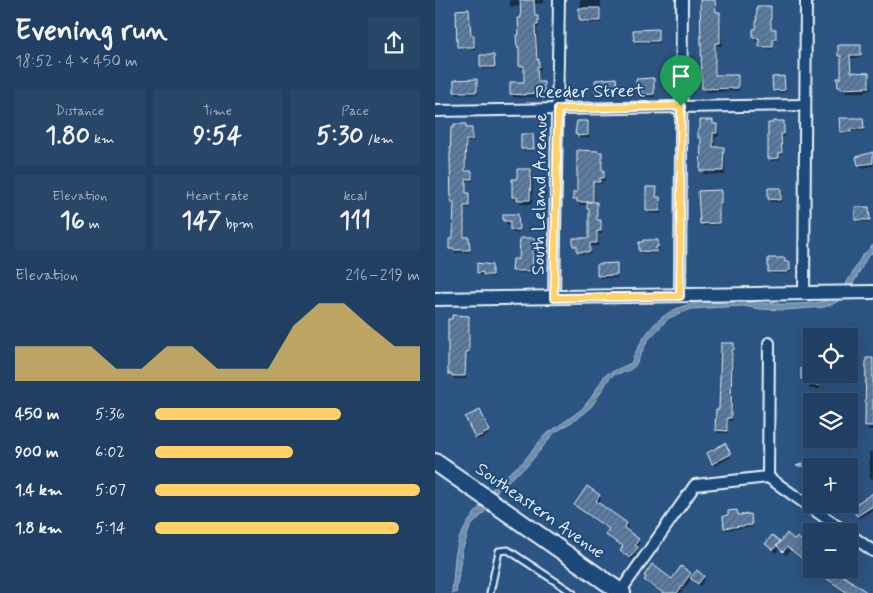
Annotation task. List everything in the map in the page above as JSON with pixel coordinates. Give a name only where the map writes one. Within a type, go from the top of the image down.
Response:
[{"type":"main road","name":"Southeastern Avenue","points":[[435,462],[620,593]]},
{"type":"street","name":"South Leland Avenue","points":[[554,298],[559,0]]},
{"type":"street","points":[[680,296],[682,0]]},
{"type":"street","points":[[804,293],[806,0]]},
{"type":"street","name":"Reeder Street","points":[[435,111],[805,105]]},
{"type":"street","points":[[435,299],[873,292]]},
{"type":"street","points":[[767,477],[769,343]]},
{"type":"street","points":[[620,593],[695,485],[767,477],[833,523]]},
{"type":"street","points":[[858,540],[873,551]]},
{"type":"lane","points":[[490,593],[499,551],[508,550],[573,593]]},
{"type":"water","points":[[873,245],[873,252],[866,259],[852,286],[846,284],[862,256]]},
{"type":"water","points":[[836,296],[840,300],[825,307],[785,310],[743,306],[691,309],[669,318],[648,340],[635,366],[628,371],[613,375],[592,406],[575,420],[554,433],[528,465],[499,488],[484,513],[470,527],[462,551],[456,593],[452,593],[455,557],[459,538],[496,484],[523,462],[544,436],[581,410],[605,375],[631,363],[645,336],[660,319],[678,308],[698,303],[720,301],[795,304],[821,302]]},
{"type":"building","points":[[520,0],[534,0],[535,16],[538,16],[538,25],[535,25],[537,60],[539,59],[539,67],[537,67],[538,82],[544,82],[544,93],[510,94],[510,82],[524,82],[524,66],[519,66],[519,47],[517,47],[516,35],[519,35],[518,18],[521,18]]},
{"type":"building","points":[[700,0],[715,0],[716,12],[720,12],[720,43],[715,43],[715,75],[738,75],[738,88],[702,89]]},
{"type":"building","points":[[757,6],[771,6],[771,29],[776,29],[776,39],[773,39],[773,47],[759,47],[759,38],[753,38],[753,29],[756,29]]},
{"type":"building","points":[[579,8],[600,8],[600,21],[581,21],[579,19]]},
{"type":"building","points":[[469,9],[471,35],[474,35],[474,47],[457,47],[456,10]]},
{"type":"building","points":[[658,29],[658,41],[634,41],[633,30]]},
{"type":"building","points":[[838,45],[861,45],[861,55],[850,55],[851,72],[869,73],[869,87],[841,89],[841,87],[838,87],[837,78],[841,78],[841,56],[838,56]]},
{"type":"building","points":[[480,55],[494,55],[495,67],[480,67]]},
{"type":"building","points":[[784,76],[785,90],[773,91],[772,77]]},
{"type":"building","points":[[616,78],[617,86],[613,87],[613,92],[596,93],[595,80]]},
{"type":"building","points":[[654,78],[654,94],[642,95],[642,91],[636,91],[636,79]]},
{"type":"building","points":[[477,79],[477,92],[454,92],[454,80]]},
{"type":"building","points":[[839,118],[863,118],[864,129],[850,129],[851,132],[840,132]]},
{"type":"building","points":[[700,120],[713,120],[713,124],[717,124],[717,133],[713,133],[713,147],[724,147],[723,171],[700,171],[701,138],[698,138],[698,129],[700,129]]},
{"type":"building","points":[[577,121],[588,121],[588,135],[577,136],[575,134]]},
{"type":"building","points":[[773,121],[784,121],[784,134],[781,134],[782,153],[779,153],[779,158],[768,159],[768,123],[773,123]]},
{"type":"building","points":[[454,124],[466,124],[466,128],[472,128],[472,140],[466,140],[465,171],[472,171],[472,179],[466,179],[466,193],[469,193],[469,206],[464,206],[464,237],[469,237],[470,250],[449,249],[449,239],[453,237],[454,202],[451,202],[450,159],[451,127],[454,128]]},
{"type":"building","points":[[521,134],[533,134],[534,149],[521,149]]},
{"type":"building","points":[[577,150],[602,152],[604,178],[600,178],[600,182],[593,182],[593,202],[597,202],[597,220],[601,220],[601,231],[597,231],[597,243],[590,243],[590,252],[577,252],[577,246],[573,246],[573,238],[589,238],[589,209],[587,209],[587,202],[577,202],[577,199],[573,200],[573,192],[577,192]]},
{"type":"building","points":[[873,152],[873,163],[858,165],[856,157]]},
{"type":"building","points":[[517,169],[531,169],[530,200],[517,200],[517,197],[512,197],[512,179],[517,179]]},
{"type":"building","points":[[646,187],[657,187],[656,197],[660,197],[660,211],[646,211]]},
{"type":"building","points":[[768,188],[781,188],[781,200],[768,199]]},
{"type":"building","points":[[721,190],[719,223],[700,224],[698,191]]},
{"type":"building","points":[[855,207],[869,207],[870,220],[855,220]]},
{"type":"building","points":[[503,214],[518,214],[519,230],[510,230],[510,221],[503,221]]},
{"type":"building","points":[[520,238],[535,238],[535,242],[539,242],[539,250],[533,250],[532,271],[512,271],[513,259],[519,259]]},
{"type":"building","points":[[643,240],[658,240],[656,252],[639,251],[639,242],[643,242]]},
{"type":"building","points":[[768,258],[785,258],[785,262],[790,262],[790,270],[787,270],[787,272],[768,272]]},
{"type":"building","points":[[477,263],[492,265],[492,275],[483,275],[483,272],[477,273]]},
{"type":"building","points":[[617,263],[617,275],[597,276],[597,264]]},
{"type":"building","points":[[452,315],[469,316],[469,352],[466,352],[465,376],[452,376],[452,374],[448,374],[448,319],[452,319]]},
{"type":"building","points":[[721,343],[734,343],[734,350],[732,350],[731,418],[727,418],[727,431],[715,430],[716,409],[719,409]]},
{"type":"building","points":[[866,358],[873,358],[873,426],[865,426]]},
{"type":"building","points":[[801,368],[803,368],[803,379],[801,379]]},
{"type":"building","points":[[807,383],[819,383],[819,385],[807,385]]},
{"type":"building","points":[[480,410],[490,431],[475,438],[465,417]]},
{"type":"building","points":[[725,443],[731,454],[712,464],[707,453]]},
{"type":"building","points":[[587,486],[600,495],[596,501],[627,523],[624,528],[639,539],[635,545],[638,547],[630,558],[620,551],[623,546],[605,534],[609,529],[574,505]]},
{"type":"building","points":[[873,493],[873,506],[857,516],[855,513],[858,513],[858,503]]},
{"type":"building","points":[[737,510],[738,515],[751,514],[752,525],[724,528],[723,516],[728,515],[728,511]]},
{"type":"building","points":[[787,533],[795,540],[797,537],[803,542],[801,544],[803,546],[803,560],[787,547],[783,552],[777,546]]},
{"type":"building","points":[[772,535],[780,541],[773,550],[765,544]]},
{"type":"building","points":[[652,564],[672,579],[681,566],[691,573],[677,593],[663,593],[644,580],[646,577],[644,576]]},
{"type":"building","points":[[697,570],[704,576],[698,584],[690,578]]},
{"type":"building","points":[[826,578],[846,578],[868,593],[847,593]]},
{"type":"route","points":[[681,106],[680,296],[554,298],[558,109],[681,106]]}]
